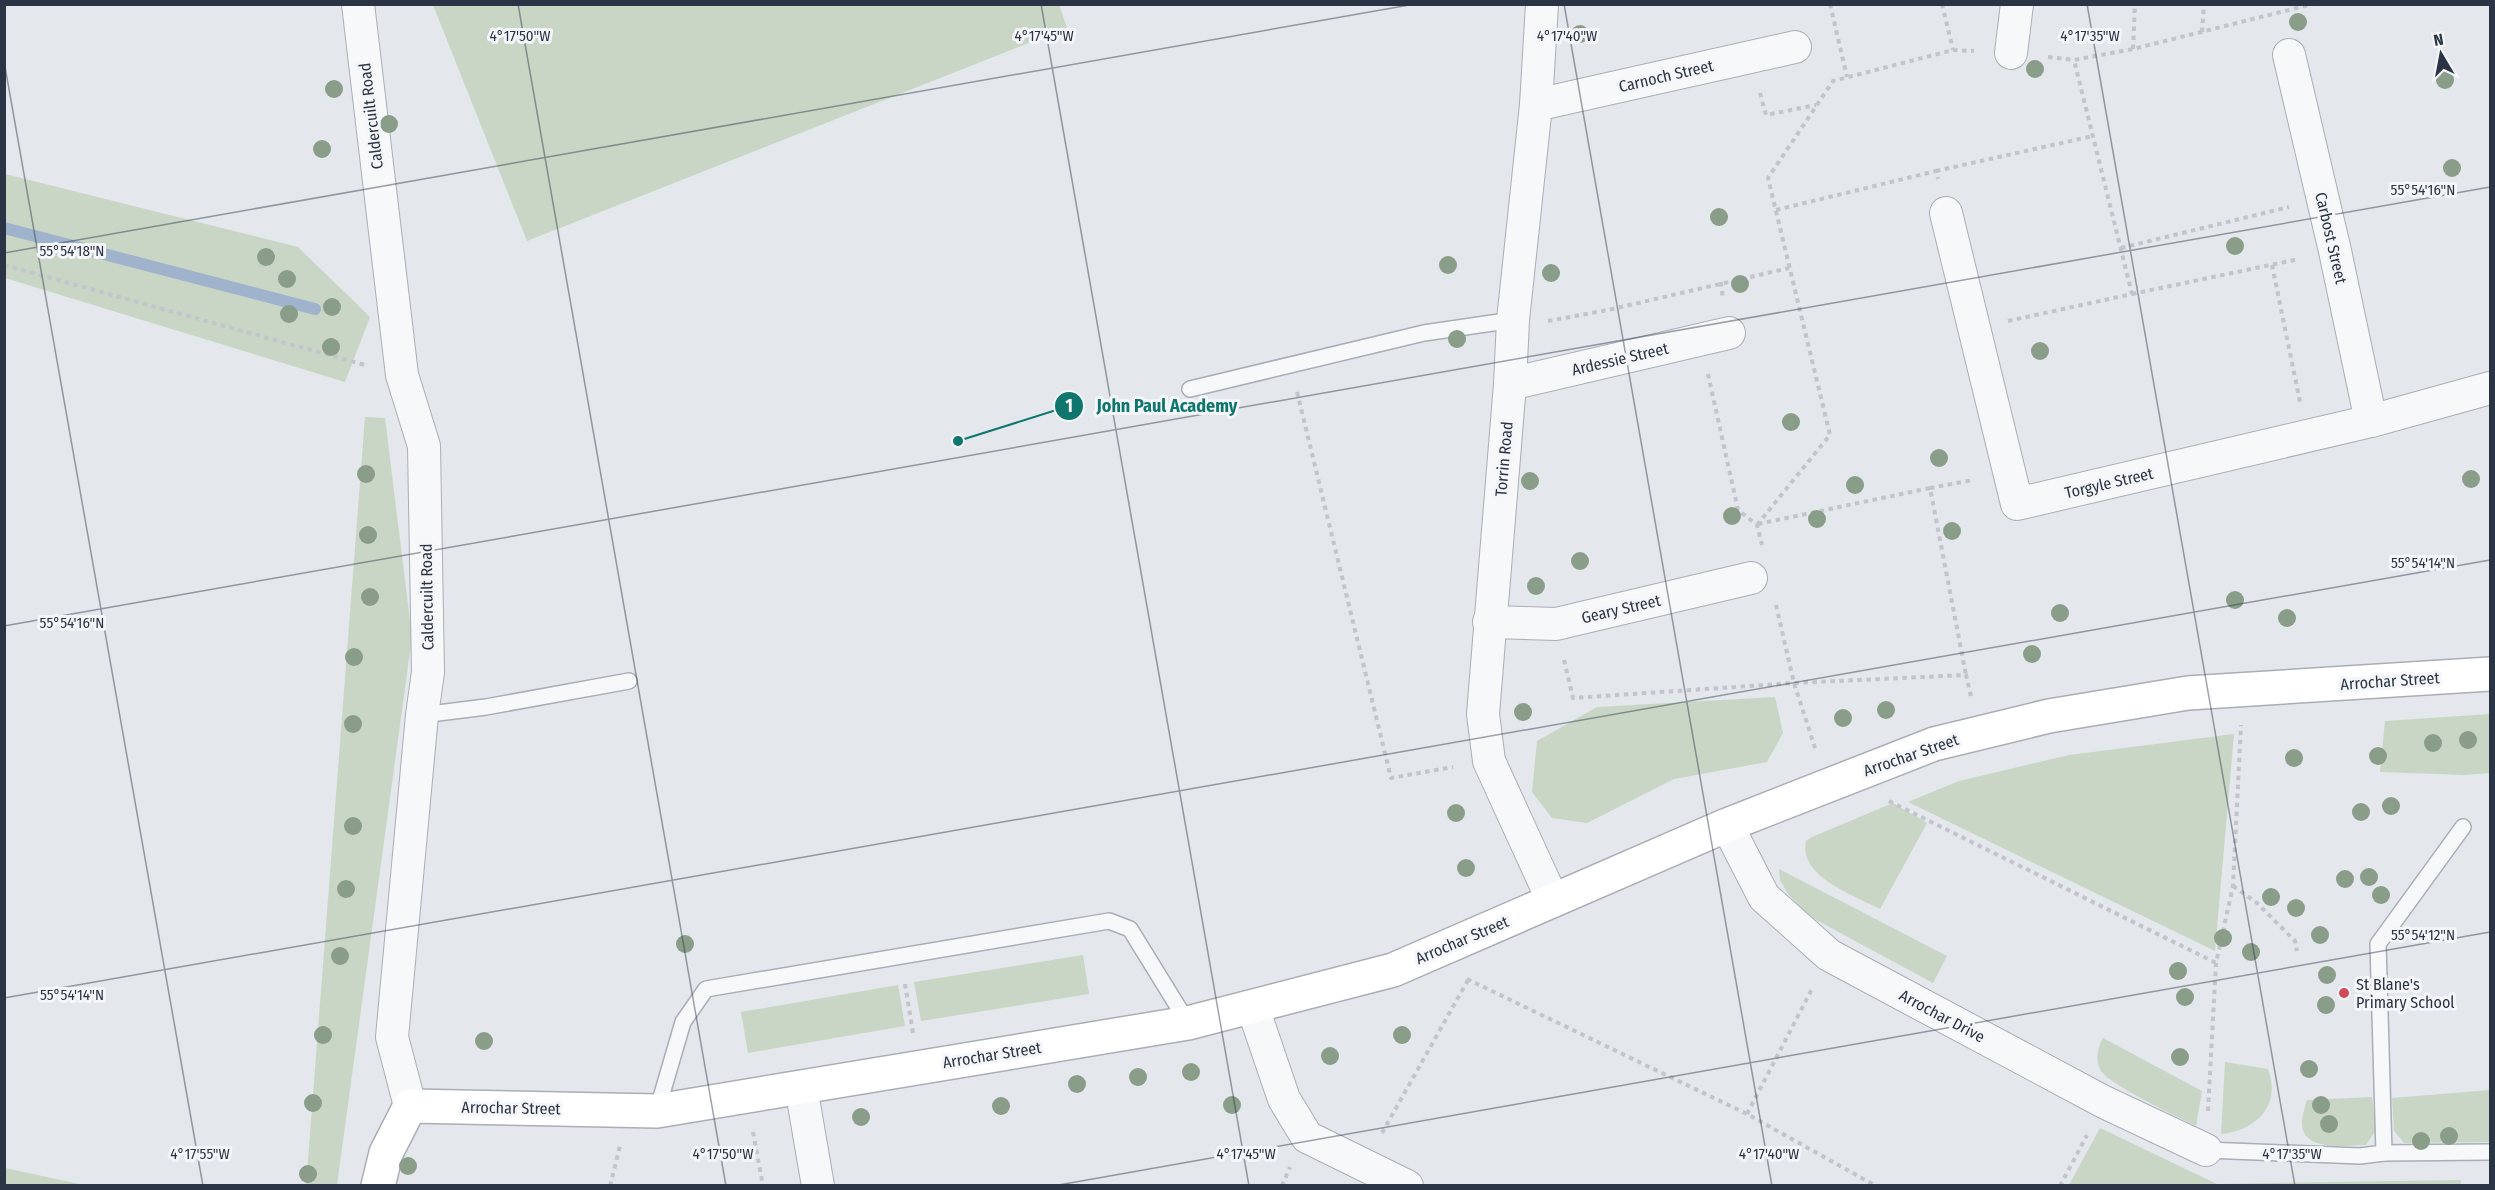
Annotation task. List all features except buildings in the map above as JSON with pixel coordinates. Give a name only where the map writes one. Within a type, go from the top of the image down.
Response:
[{"type":"street","name":"Caldercuilt Road","points":[[358,4],[402,375],[424,446],[428,672],[392,1037],[410,1106]]},
{"type":"street","name":"Torrin Road","points":[[1542,4],[1536,105],[1512,324],[1510,384],[1483,714],[1489,761],[1552,901]]},
{"type":"street","points":[[2011,53],[2016,4]]},
{"type":"street","name":"Carnoch Street","points":[[1536,105],[1795,47]]},
{"type":"street","name":"Carbost Street","points":[[2289,55],[2335,251],[2371,421]]},
{"type":"street","name":"Torgyle Street","points":[[1946,213],[2017,504],[2371,421],[2490,388]]},
{"type":"street","name":"Ardessie Street","points":[[1510,384],[1729,333]]},
{"type":"street","name":"Geary Street","points":[[1489,622],[1556,624],[1751,578]]},
{"type":"street","name":"Arrochar Street","points":[[410,1106],[657,1111],[1188,1023],[1393,970],[1727,825],[1934,744],[2049,716],[2188,693],[2490,674]]},
{"type":"street","name":"Arrochar Drive","points":[[1727,825],[1764,897],[1829,955],[2104,1102],[2206,1150]]},
{"type":"street","points":[[1253,1008],[1284,1099],[1307,1137],[1407,1185]]},
{"type":"street","points":[[801,1087],[818,1185]]},
{"type":"street","points":[[378,1185],[386,1153],[410,1106]]},
{"type":"lane","points":[[1190,389],[1424,333],[1512,324]]},
{"type":"lane","points":[[422,715],[486,707],[629,681]]},
{"type":"lane","points":[[2384,1153],[2378,944],[2463,827]]},
{"type":"lane","points":[[657,1111],[683,1022],[706,989],[1109,921],[1130,929],[1188,1023]]},
{"type":"lane","points":[[2206,1150],[2360,1156],[2384,1153],[2490,1152]]},
{"type":"path","points":[[1830,4],[1847,77]]},
{"type":"path","points":[[1942,4],[1953,50]]},
{"type":"path","points":[[2133,49],[2135,4]]},
{"type":"path","points":[[2202,32],[2204,4]]},
{"type":"path","points":[[1751,57],[1766,115],[1816,105]]},
{"type":"path","points":[[2074,60],[2132,294]]},
{"type":"path","points":[[1776,210],[2093,136]]},
{"type":"path","points":[[1936,171],[1946,213]]},
{"type":"path","points":[[2121,248],[2322,199]]},
{"type":"path","points":[[1974,329],[2335,251]]},
{"type":"path","points":[[4,265],[402,375]]},
{"type":"path","points":[[2272,265],[2307,436]]},
{"type":"path","points":[[1512,324],[1608,310],[1789,268]]},
{"type":"path","points":[[1291,364],[1391,778],[1489,761]]},
{"type":"path","points":[[1757,525],[2010,473]]},
{"type":"path","points":[[1930,488],[1979,733]]},
{"type":"path","points":[[1556,624],[1573,698],[1794,683],[1966,675]]},
{"type":"path","points":[[2206,1150],[2216,963],[2233,886],[2242,690]]},
{"type":"path","points":[[1844,779],[2216,963]]},
{"type":"path","points":[[2233,886],[2257,903],[2295,941],[2297,951]]},
{"type":"path","points":[[1434,952],[1468,979],[1747,1114],[1875,1185]]},
{"type":"path","points":[[1747,1114],[1829,955]]},
{"type":"path","points":[[901,957],[919,1067]]},
{"type":"path","points":[[1365,1165],[1468,979]]},
{"type":"path","points":[[747,1096],[763,1185]]},
{"type":"path","points":[[2060,1185],[2104,1102]]},
{"type":"green space","points":[[1059,4],[1067,28],[527,241],[433,5]]},
{"type":"green space","points":[[5,174],[298,247],[370,317],[345,382],[5,278]]},
{"type":"green space","points":[[365,417],[385,418],[412,637],[337,1185],[306,1186]]},
{"type":"green space","points":[[1775,697],[1783,733],[1767,762],[1674,779],[1587,823],[1552,818],[1532,792],[1537,741],[1597,707]]},
{"type":"green space","points":[[2490,714],[2490,773],[2464,775],[2380,772],[2385,721]]},
{"type":"green space","points":[[2234,734],[2215,951],[1908,802],[1959,781],[2069,755]]},
{"type":"green space","points":[[1893,803],[1927,823],[1880,909],[1831,884],[1820,875],[1811,865],[1806,854],[1806,841]]},
{"type":"green space","points":[[1779,869],[1947,956],[1933,983],[1809,916],[1788,894],[1780,880]]},
{"type":"green space","points":[[1083,955],[1089,994],[921,1021],[914,982]]},
{"type":"green space","points":[[898,985],[905,1026],[748,1053],[741,1012]]},
{"type":"green space","points":[[2103,1038],[2202,1091],[2196,1126],[2159,1108],[2106,1076],[2100,1069],[2097,1057]]},
{"type":"green space","points":[[2225,1062],[2268,1069],[2271,1094],[2268,1105],[2255,1122],[2245,1128],[2221,1134]]},
{"type":"green space","points":[[2490,1090],[2490,1142],[2404,1143],[2394,1131],[2392,1098]]},
{"type":"green space","points":[[2372,1097],[2376,1130],[2366,1145],[2327,1145],[2309,1139],[2304,1133],[2302,1120],[2307,1100]]},
{"type":"green space","points":[[2100,1128],[2217,1184],[2461,1180],[2461,1185],[2069,1185]]},
{"type":"green space","points":[[5,1168],[84,1185],[5,1185]]},
{"type":"waterway","points":[[4,228],[315,309]]},
{"type":"place","name":"John Paul Academy","points":[[958,441]]},
{"type":"place","name":"St Blane's Primary School","points":[[2344,993]]}]
